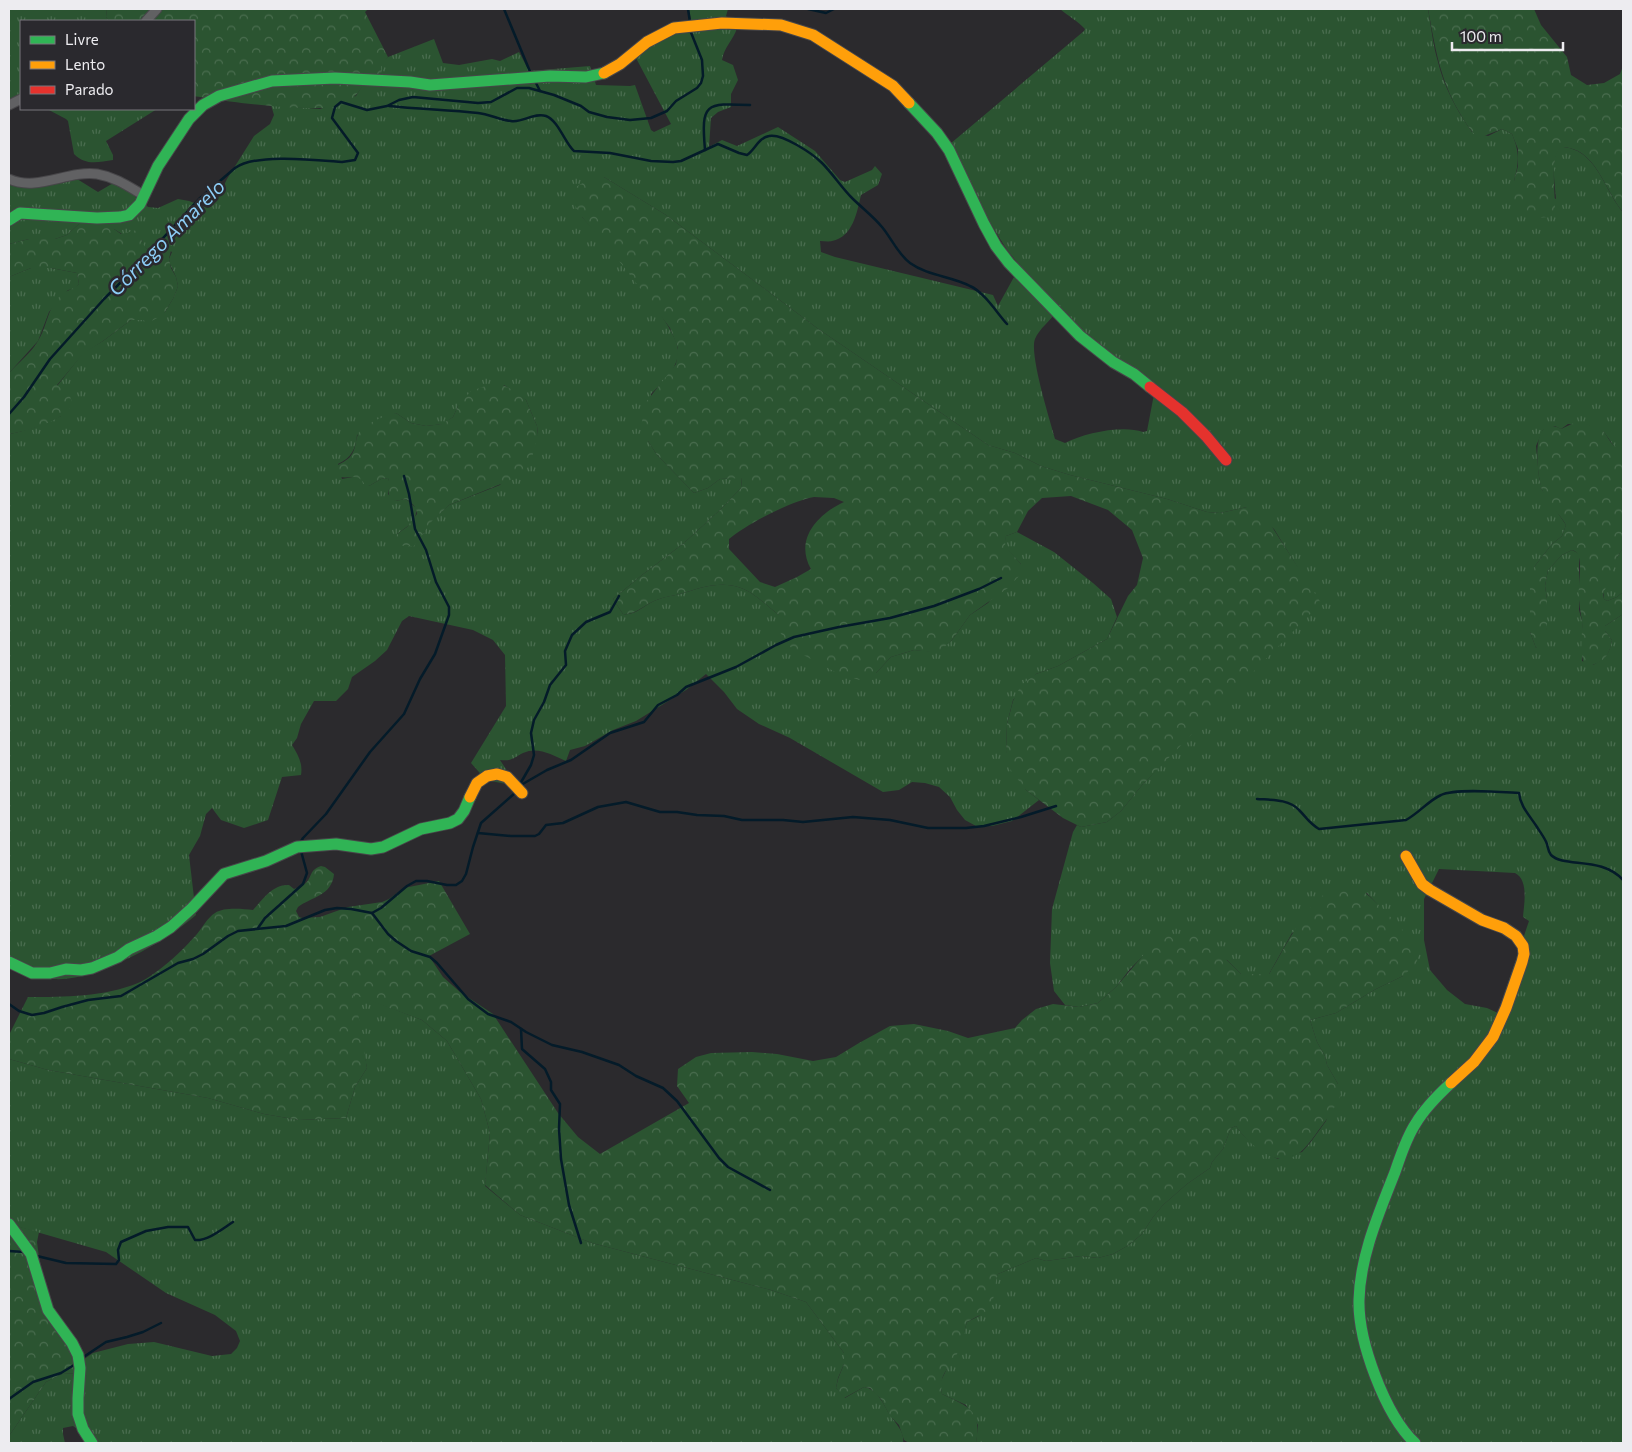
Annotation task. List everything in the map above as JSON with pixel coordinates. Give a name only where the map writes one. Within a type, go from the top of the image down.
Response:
[{"type":"street","points":[[147,20],[157,9]]},
{"type":"street","points":[[9,220],[20,213],[97,218],[120,217],[129,214],[140,204],[158,166],[189,119],[203,105],[219,96],[272,81],[335,78],[410,82],[430,85],[550,76],[586,77],[606,73],[647,42],[674,28],[722,24],[781,25],[813,36],[893,86],[938,133],[949,150],[984,224],[1009,264],[1080,336],[1114,362],[1134,374],[1182,412],[1226,460]]},
{"type":"street","points":[[9,179],[18,183],[46,181],[73,175],[96,174],[118,179],[143,195]]},
{"type":"street","points":[[9,962],[32,973],[50,973],[66,968],[81,970],[92,968],[118,957],[129,949],[171,927],[224,874],[258,864],[297,847],[336,844],[371,849],[383,846],[421,829],[450,823],[458,819],[464,811],[477,783],[486,776],[497,774],[507,777],[522,793]]},
{"type":"street","points":[[1406,856],[1422,884],[1484,921],[1506,929],[1520,941],[1523,947],[1523,953],[1507,1005],[1486,1046],[1470,1066],[1433,1100],[1420,1116],[1408,1136],[1376,1219],[1364,1262],[1359,1299],[1360,1324],[1364,1341],[1386,1403],[1398,1424],[1410,1440],[1415,1443]]},
{"type":"street","points":[[9,1224],[26,1245],[33,1258],[40,1290],[48,1312],[70,1339],[79,1355],[81,1365],[78,1413],[82,1428],[92,1443]]},
{"type":"green space","points":[[9,9],[107,9],[106,17],[108,20],[20,20],[20,101],[9,108]]},
{"type":"green space","points":[[107,9],[368,9],[365,12],[388,57],[381,66],[382,77],[367,78],[352,99],[344,104],[333,107],[294,108],[226,101],[195,96],[195,20],[108,20],[106,17]]},
{"type":"green space","points":[[689,9],[728,9],[726,16],[737,28],[722,60],[733,65],[738,80],[731,94],[731,107],[718,112],[711,118],[709,147],[722,140],[737,146],[778,127],[815,151],[840,180],[845,182],[872,170],[875,166],[882,174],[878,185],[861,195],[856,216],[845,235],[831,241],[820,241],[821,252],[993,295],[998,306],[1020,266],[1007,250],[977,202],[950,144],[1084,31],[1085,29],[1082,26],[1060,9],[1428,9],[1435,49],[1444,81],[1466,124],[1472,132],[1488,136],[1502,129],[1512,134],[1518,158],[1514,181],[1556,199],[1554,164],[1560,147],[1572,149],[1582,154],[1598,171],[1623,212],[1623,446],[1614,446],[1604,432],[1588,425],[1568,424],[1561,429],[1555,426],[1543,430],[1536,446],[1542,490],[1566,525],[1562,536],[1552,544],[1534,567],[1530,632],[1536,648],[1547,628],[1545,586],[1548,570],[1562,555],[1572,550],[1579,555],[1579,610],[1582,621],[1582,661],[1593,665],[1606,656],[1612,640],[1605,631],[1605,626],[1623,614],[1623,1443],[976,1443],[978,1425],[966,1405],[942,1394],[940,1383],[963,1335],[967,1322],[979,1316],[994,1293],[994,1283],[998,1274],[1036,1258],[1046,1261],[1081,1256],[1098,1258],[1113,1254],[1129,1245],[1142,1234],[1163,1205],[1187,1184],[1210,1168],[1212,1162],[1223,1149],[1231,1128],[1236,1126],[1255,1145],[1278,1159],[1302,1152],[1326,1121],[1338,1084],[1327,1065],[1310,1020],[1336,1013],[1376,989],[1403,976],[1380,907],[1367,893],[1292,933],[1269,974],[1241,974],[1227,960],[1148,951],[1116,987],[1098,1003],[1079,1007],[1065,1005],[1054,991],[1050,963],[1052,909],[1073,832],[1077,825],[1081,827],[1107,822],[1121,811],[1143,784],[1206,718],[1298,568],[1274,529],[1247,507],[1220,513],[1207,512],[1167,499],[1070,475],[1041,466],[1015,453],[988,445],[817,328],[666,215],[604,177],[582,217],[652,302],[674,338],[678,350],[678,357],[673,369],[651,394],[648,441],[657,455],[694,493],[708,488],[720,479],[742,477],[741,488],[721,509],[684,543],[613,599],[623,614],[631,614],[650,603],[702,587],[733,586],[746,590],[761,600],[779,615],[779,622],[876,673],[891,657],[914,650],[938,652],[952,640],[970,615],[988,603],[1021,564],[1004,546],[1006,536],[1017,532],[1054,552],[1093,583],[1111,599],[1117,617],[1107,639],[1058,666],[1036,674],[1013,700],[1007,724],[1006,751],[1026,790],[1039,800],[1012,821],[992,826],[976,826],[965,820],[950,797],[939,787],[912,782],[899,790],[883,792],[790,738],[759,724],[737,709],[724,692],[706,674],[686,690],[636,721],[613,730],[585,746],[570,750],[566,761],[545,752],[534,750],[510,760],[500,760],[517,786],[486,780],[471,763],[506,706],[505,655],[493,640],[473,630],[409,616],[402,621],[387,650],[352,677],[348,689],[336,701],[314,701],[292,745],[301,763],[301,775],[282,777],[268,820],[244,828],[221,820],[212,808],[206,814],[200,836],[189,855],[196,915],[167,937],[148,948],[109,967],[89,974],[54,979],[36,976],[9,967],[9,434],[35,427],[61,416],[57,386],[83,353],[131,320],[143,320],[165,312],[178,286],[169,259],[172,252],[160,245],[147,249],[143,246],[142,240],[122,234],[114,229],[82,221],[67,235],[55,239],[29,239],[9,244],[9,175],[24,180],[69,174],[98,192],[115,182],[132,190],[148,207],[158,208],[178,199],[208,208],[216,202],[227,179],[254,136],[270,124],[274,115],[271,105],[320,109],[356,96],[367,78],[388,57],[434,39],[443,63],[459,65],[492,59],[500,61],[519,52],[529,71],[590,66],[596,85],[635,85],[651,130],[654,132],[671,124],[636,58],[650,41],[692,25]],"holes":[[[1057,311],[1155,389],[1147,431],[1125,429],[1104,431],[1065,443],[1055,439],[1037,372],[1034,347],[1037,335]],[[504,385],[526,400],[537,426],[538,435],[500,485],[449,505],[428,524],[423,534],[397,534],[414,520],[416,508],[406,499],[395,501],[388,494],[390,484],[388,478],[381,479],[369,486],[358,476],[342,479],[338,464],[352,452],[357,435],[396,413],[411,423],[426,426],[443,424],[453,417],[458,406]],[[1439,869],[1515,873],[1519,876],[1525,893],[1523,917],[1529,921],[1498,1013],[1487,1008],[1465,1004],[1447,990],[1430,970],[1424,940],[1424,899]]]},
{"type":"green space","points":[[1428,9],[1534,9],[1541,25],[1567,57],[1571,75],[1587,85],[1604,83],[1620,74],[1623,66],[1623,212],[1591,162],[1583,154],[1573,149],[1561,147],[1557,152],[1554,168],[1555,212],[1549,217],[1533,217],[1525,213],[1514,202],[1514,181],[1518,166],[1518,149],[1512,134],[1502,129],[1479,138],[1467,125],[1446,85]]},
{"type":"green space","points":[[49,110],[155,110],[106,141],[113,155],[113,160],[97,162],[88,162],[74,154],[68,121]]},
{"type":"green space","points":[[604,177],[666,215],[817,328],[988,445],[1015,453],[1041,466],[1070,475],[1167,499],[1207,512],[1220,513],[1247,507],[1256,502],[1321,603],[1143,784],[1121,811],[1107,822],[1081,827],[1063,818],[1026,790],[1010,769],[1006,751],[1007,724],[1013,701],[1021,685],[1036,674],[1058,666],[1107,639],[1128,596],[1137,585],[1143,558],[1132,530],[1108,510],[1071,496],[1042,498],[1028,511],[1017,532],[1006,536],[1005,546],[1021,564],[1019,576],[1008,588],[970,615],[952,640],[938,653],[914,650],[891,657],[876,673],[860,680],[841,675],[792,649],[779,631],[779,615],[761,600],[741,588],[726,585],[702,587],[661,598],[635,612],[623,614],[613,599],[684,543],[721,509],[741,488],[742,478],[720,479],[708,488],[694,493],[657,455],[648,441],[642,424],[643,406],[676,364],[678,348],[670,328],[624,267],[582,217],[573,202],[574,188],[588,180]],"holes":[[[814,497],[834,498],[844,502],[825,513],[811,529],[805,548],[806,558],[811,569],[797,577],[775,587],[760,582],[729,549],[729,539],[770,514],[804,499]]]},
{"type":"green space","points":[[112,220],[114,229],[121,234],[137,230],[147,249],[163,245],[172,246],[169,259],[178,286],[174,297],[165,312],[159,317],[148,323],[143,320],[131,320],[83,354],[57,385],[69,394],[73,404],[69,410],[44,424],[25,431],[9,434],[9,373],[38,341],[56,301],[62,294],[79,284],[77,273],[51,268],[31,268],[9,277],[9,244],[29,239],[55,239],[67,235],[82,221]]},
{"type":"green space","points":[[31,268],[51,268],[77,273],[79,284],[74,289],[68,290],[49,312],[38,341],[9,373],[9,277]]},
{"type":"green space","points":[[497,382],[515,391],[526,400],[537,426],[538,435],[531,461],[526,470],[518,477],[449,505],[429,524],[414,546],[401,545],[397,541],[397,534],[407,527],[417,514],[413,505],[406,499],[391,500],[388,478],[381,479],[369,486],[365,485],[359,478],[335,475],[333,469],[350,457],[358,434],[375,421],[396,413],[411,423],[426,426],[442,424],[453,417],[458,406],[471,391]]},
{"type":"green space","points":[[1576,422],[1599,428],[1614,446],[1623,446],[1623,548],[1603,595],[1607,601],[1623,592],[1623,614],[1605,626],[1605,631],[1612,640],[1607,655],[1601,661],[1586,667],[1581,651],[1580,562],[1575,551],[1572,550],[1562,555],[1548,570],[1545,586],[1547,628],[1545,638],[1536,648],[1530,632],[1530,581],[1534,567],[1552,544],[1562,536],[1566,525],[1542,490],[1537,460],[1540,437],[1544,429],[1551,426],[1561,429]]},
{"type":"green space","points":[[1623,548],[1623,592],[1607,601],[1604,599],[1604,594],[1607,580]]},
{"type":"green space","points":[[321,866],[334,874],[332,881],[329,887],[320,895],[298,907],[296,911],[299,917],[320,917],[348,907],[382,902],[404,888],[439,881],[470,934],[429,956],[443,977],[460,992],[493,1014],[558,1113],[578,1137],[600,1154],[689,1103],[677,1086],[678,1069],[696,1057],[711,1053],[752,1052],[777,1054],[813,1061],[836,1057],[890,1026],[914,1024],[948,1031],[968,1038],[1015,1028],[1036,1009],[1053,1004],[1079,1007],[1098,1003],[1116,987],[1158,938],[1173,934],[1193,935],[1207,941],[1241,974],[1269,974],[1293,932],[1315,903],[1327,892],[1340,886],[1354,886],[1360,889],[1386,913],[1418,946],[1417,963],[1403,976],[1376,989],[1336,1013],[1310,1020],[1317,1042],[1338,1084],[1341,1095],[1325,1122],[1300,1152],[1287,1159],[1279,1159],[1254,1146],[1236,1126],[1231,1128],[1223,1149],[1212,1162],[1210,1168],[1187,1184],[1163,1205],[1142,1234],[1129,1245],[1113,1254],[1098,1258],[1081,1256],[1046,1261],[1036,1258],[998,1274],[991,1306],[967,1322],[962,1343],[946,1370],[941,1387],[942,1394],[960,1402],[975,1416],[977,1423],[976,1443],[909,1443],[904,1440],[899,1425],[890,1416],[881,1399],[870,1388],[864,1387],[844,1398],[836,1388],[844,1364],[844,1353],[806,1302],[771,1290],[592,1243],[520,1215],[485,1185],[490,1133],[481,1099],[447,1041],[422,1020],[352,994],[356,1000],[367,1068],[355,1087],[346,1118],[299,1120],[264,1114],[208,1098],[48,1070],[9,1059],[9,1035],[28,997],[98,994],[138,983],[162,968],[197,934],[215,913],[228,909],[253,910],[269,893],[278,887],[289,885],[294,889],[305,884],[313,871]]},
{"type":"green space","points":[[352,993],[422,1020],[447,1041],[481,1099],[490,1133],[485,1186],[520,1215],[592,1243],[771,1290],[806,1302],[844,1353],[844,1364],[836,1388],[845,1398],[864,1387],[877,1394],[903,1435],[903,1443],[98,1443],[73,1426],[63,1428],[65,1443],[9,1443],[9,1436],[46,1382],[62,1374],[80,1373],[77,1364],[93,1353],[128,1344],[154,1342],[212,1356],[231,1354],[237,1348],[240,1341],[236,1331],[215,1315],[166,1293],[106,1252],[9,1224],[9,1059],[48,1070],[208,1098],[264,1114],[299,1120],[346,1118],[355,1087],[367,1068]]},
{"type":"green space","points":[[9,1224],[39,1232],[37,1242],[44,1296],[83,1360],[80,1373],[62,1374],[46,1382],[9,1436]]},
{"type":"waterway","points":[[504,9],[531,74]]},
{"type":"waterway","name":"Córrego Amarelo","points":[[688,9],[690,22]]},
{"type":"waterway","points":[[808,9],[826,13],[834,9]]},
{"type":"waterway","name":"Córrego Amarelo","points":[[9,414],[24,397],[50,359],[104,299],[199,199],[235,168],[245,163],[271,159],[342,162],[355,160],[358,153],[332,118],[335,107],[341,102],[367,110],[387,106],[399,100],[413,97],[478,103],[491,102],[517,88],[529,88],[554,95],[581,106],[589,112],[607,117],[630,120],[651,118],[667,111],[676,101],[697,88],[701,83],[703,76],[702,60],[690,30]]},
{"type":"waterway","points":[[535,81],[540,91]]},
{"type":"waterway","points":[[705,150],[704,123],[709,109],[723,105],[750,105]]},
{"type":"waterway","points":[[389,106],[478,113],[511,121],[542,115],[554,122],[574,151],[610,153],[651,161],[681,161],[718,144],[747,155],[765,137],[775,136],[782,138],[805,150],[822,163],[848,194],[879,223],[910,263],[924,271],[963,283],[975,289],[1007,324]]},
{"type":"waterway","points":[[300,843],[326,814],[370,752],[404,714],[420,679],[435,654],[449,615],[449,607],[436,582],[426,550],[415,529],[404,476]]},
{"type":"waterway","points":[[521,785],[547,770],[571,760],[610,733],[644,722],[658,705],[677,695],[686,687],[736,667],[794,637],[890,618],[934,606],[979,589],[1001,578]]},
{"type":"waterway","points":[[520,784],[531,765],[534,755],[531,733],[534,720],[544,702],[550,685],[566,665],[565,651],[572,635],[586,622],[610,612],[619,596]]},
{"type":"waterway","points":[[1257,799],[1280,801],[1295,806],[1319,829],[1406,820],[1436,798],[1448,793],[1479,791],[1519,793],[1523,807],[1545,840],[1551,855],[1565,861],[1605,868],[1623,880]]},
{"type":"waterway","points":[[9,1004],[19,1011],[32,1015],[88,1000],[121,996],[178,963],[203,954],[238,931],[286,926],[325,910],[337,908],[372,913],[416,881],[456,885],[462,881],[466,874],[481,823],[515,793]]},
{"type":"waterway","points":[[478,833],[535,836],[546,825],[563,823],[598,807],[626,802],[660,812],[724,816],[742,820],[803,822],[853,817],[890,820],[928,828],[984,826],[1056,806]]},
{"type":"waterway","points":[[258,928],[265,918],[303,884],[307,873],[301,851]]},
{"type":"waterway","points":[[372,913],[388,934],[396,941],[411,951],[430,957],[468,999],[488,1014],[511,1022],[552,1045],[582,1052],[619,1065],[636,1076],[663,1088],[677,1101],[719,1158],[728,1167],[770,1190]]},
{"type":"waterway","points":[[521,1029],[522,1049],[545,1069],[551,1082],[551,1090],[560,1104],[561,1159],[569,1205],[581,1243]]},
{"type":"waterway","points":[[37,1256],[66,1263],[116,1264],[119,1260],[118,1250],[121,1242],[146,1231],[168,1227],[188,1227],[195,1240],[200,1240],[215,1234],[233,1222]]},
{"type":"waterway","points":[[9,1251],[24,1252]]},
{"type":"waterway","points":[[85,1356],[106,1342],[143,1332],[161,1323]]},
{"type":"waterway","points":[[9,1399],[33,1382],[61,1373],[74,1365]]},
{"type":"traffic: fast","points":[[9,220],[20,213],[97,218],[129,215],[140,204],[158,166],[189,119],[203,105],[219,96],[272,81],[335,78],[410,82],[430,85],[550,76],[586,77],[604,73]]},
{"type":"traffic: fast","points":[[909,103],[937,133],[949,150],[984,224],[996,246],[1009,263],[1080,336],[1113,362],[1134,374],[1150,387]]},
{"type":"traffic: fast","points":[[9,962],[32,973],[92,968],[118,957],[129,949],[171,927],[224,874],[266,861],[297,847],[336,844],[371,849],[383,847],[421,829],[450,823],[458,819],[470,797]]},
{"type":"traffic: fast","points":[[1415,1443],[1393,1415],[1368,1356],[1360,1317],[1360,1284],[1371,1235],[1412,1129],[1423,1112],[1451,1083]]},
{"type":"traffic: fast","points":[[9,1224],[31,1254],[48,1310],[72,1343],[78,1355],[80,1368],[78,1414],[83,1429],[92,1443]]},
{"type":"traffic: slow","points":[[604,73],[620,64],[647,42],[674,28],[722,23],[781,25],[813,35],[893,86],[909,103]]},
{"type":"traffic: slow","points":[[470,797],[477,783],[487,776],[497,774],[507,777],[522,793]]},
{"type":"traffic: slow","points":[[1406,856],[1422,884],[1482,920],[1504,928],[1516,936],[1523,946],[1522,962],[1506,1008],[1493,1037],[1474,1062],[1451,1083]]},
{"type":"traffic: jam","points":[[1150,387],[1182,412],[1226,460]]}]
